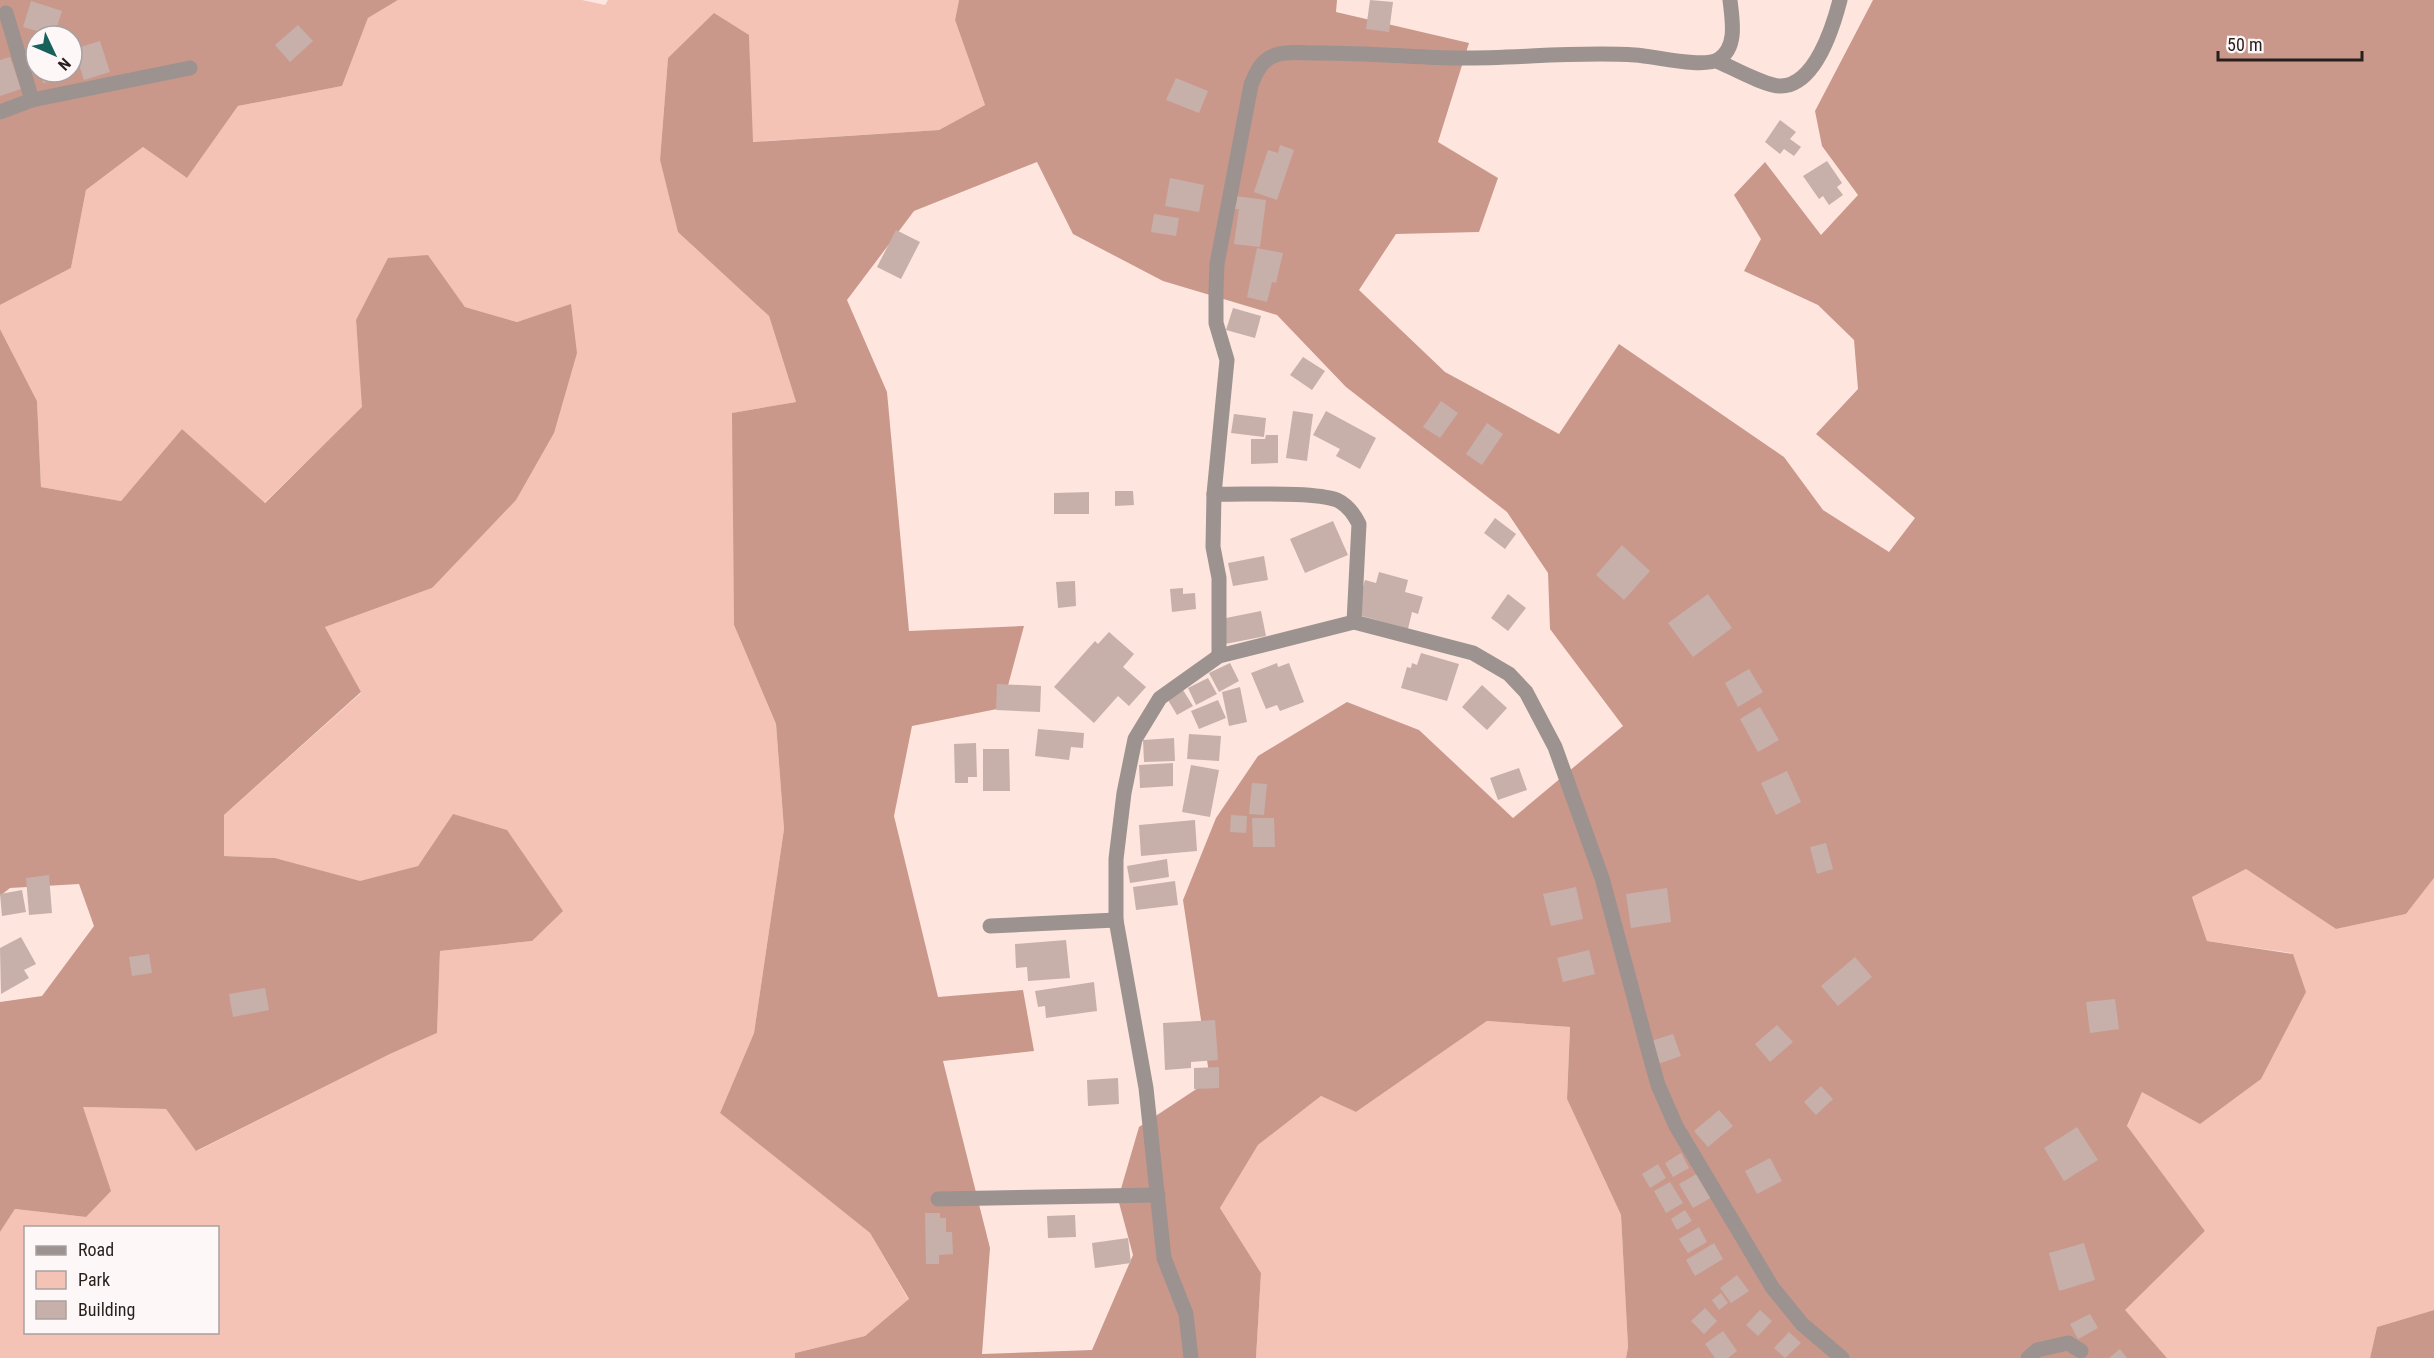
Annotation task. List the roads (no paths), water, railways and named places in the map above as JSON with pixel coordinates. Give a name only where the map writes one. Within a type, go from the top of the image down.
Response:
[{"type":"street","points":[[1717,61],[1730,47],[1732,36],[1730,0]]},
{"type":"street","points":[[1219,656],[1219,578],[1213,547],[1214,494],[1227,360],[1216,323],[1217,264],[1251,85],[1257,70],[1266,59],[1277,54],[1328,53],[1452,58],[1578,54],[1634,55],[1704,63],[1717,61],[1780,86],[1799,81],[1813,66],[1835,17],[1840,0]]},
{"type":"street","points":[[6,13],[32,100]]},
{"type":"street","points":[[0,112],[32,100],[190,68]]},
{"type":"street","points":[[1214,494],[1310,496],[1337,500],[1352,510],[1359,524],[1354,622]]},
{"type":"street","points":[[1191,1358],[1186,1314],[1164,1258],[1141,1054],[1116,920],[1116,859],[1124,793],[1135,740],[1160,698],[1219,656],[1354,622],[1473,653],[1509,674],[1526,692],[1555,747],[1602,878],[1658,1085],[1676,1126],[1772,1287],[1802,1324],[1842,1358]]},
{"type":"street","points":[[990,926],[1116,920]]},
{"type":"street","points":[[938,1199],[1158,1195]]},
{"type":"street","points":[[2028,1358],[2037,1350],[2068,1343],[2081,1351]]}]
